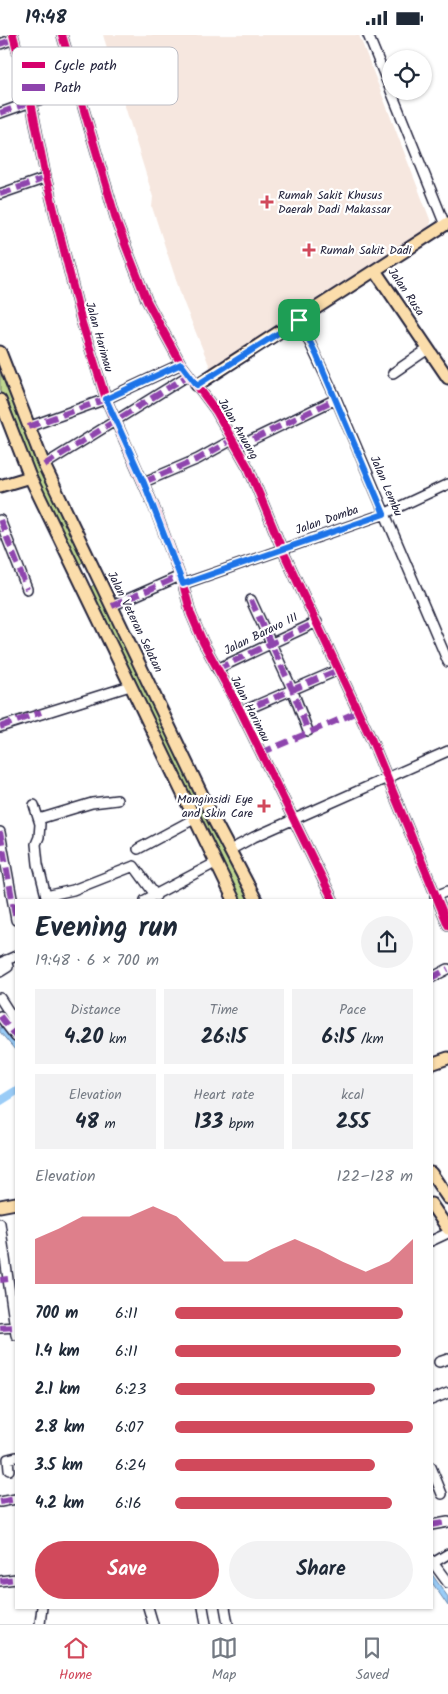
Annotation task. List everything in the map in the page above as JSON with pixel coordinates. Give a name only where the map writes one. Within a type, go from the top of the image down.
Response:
[{"type":"main road","points":[[197,385],[446,224]]},
{"type":"main road","name":"Jalan Rusa","points":[[376,271],[448,378]]},
{"type":"main road","name":"Jalan Veteran Selatan","points":[[0,352],[44,465],[255,899]]},
{"type":"main road","points":[[0,400],[30,477],[233,899]]},
{"type":"main road","points":[[0,486],[30,477]]},
{"type":"main road","points":[[81,584],[97,576]]},
{"type":"main road","points":[[433,1063],[448,1058]]},
{"type":"main road","points":[[433,1176],[446,1196],[433,1203]]},
{"type":"main road","points":[[0,1206],[15,1203]]},
{"type":"main road","points":[[433,1206],[444,1215],[448,1229]]},
{"type":"street","name":"Jalan Anuang","points":[[62,35],[66,47]]},
{"type":"street","points":[[368,35],[382,69]]},
{"type":"street","points":[[0,44],[14,37]]},
{"type":"street","points":[[395,100],[446,224]]},
{"type":"street","points":[[0,113],[23,105]]},
{"type":"street","name":"Jalan Harimau","points":[[32,105],[46,178],[82,323],[114,421],[144,483],[181,580],[191,614],[332,899]]},
{"type":"street","name":"Jalan Anuang","points":[[83,105],[118,226],[135,274],[159,325],[181,364],[197,385],[249,469],[282,549],[387,777],[448,925]]},
{"type":"street","points":[[0,194],[46,178]]},
{"type":"street","name":"Jalan Lembu","points":[[299,320],[336,399],[448,662]]},
{"type":"street","points":[[394,373],[428,349]]},
{"type":"street","points":[[28,427],[106,399],[181,364]]},
{"type":"street","points":[[44,465],[189,375]]},
{"type":"street","points":[[144,483],[336,399]]},
{"type":"street","name":"Jalan Domba","points":[[112,606],[181,580],[282,549],[384,514],[448,486]]},
{"type":"street","points":[[0,520],[28,589]]},
{"type":"street","points":[[251,600],[292,689],[308,731]]},
{"type":"street","name":"Jalan Baravo III","points":[[217,669],[317,622]]},
{"type":"street","points":[[241,712],[338,670]]},
{"type":"street","points":[[0,727],[130,686]]},
{"type":"street","points":[[230,850],[387,777],[448,751]]},
{"type":"street","points":[[39,819],[92,803],[117,800]]},
{"type":"street","points":[[34,805],[39,819],[40,832],[36,844],[41,881],[46,896],[73,890],[134,866],[156,896]]},
{"type":"street","points":[[138,849],[194,819]]},
{"type":"street","points":[[0,832],[15,915]]},
{"type":"street","points":[[148,899],[215,863]]},
{"type":"street","points":[[435,896],[448,891]]},
{"type":"street","points":[[0,972],[8,967],[2,960],[15,957]]},
{"type":"street","points":[[433,977],[448,969]]},
{"type":"street","points":[[0,999],[15,1022]]},
{"type":"street","points":[[0,1015],[15,1036]]},
{"type":"street","points":[[0,1223],[4,1280],[15,1325],[0,1328]]},
{"type":"street","points":[[433,1240],[448,1233]]},
{"type":"street","points":[[439,1362],[448,1359]]},
{"type":"street","points":[[433,1398],[448,1393]]},
{"type":"street","points":[[9,1470],[8,1459],[15,1457]]},
{"type":"street","points":[[433,1472],[442,1494]]},
{"type":"street","points":[[0,1502],[15,1499]]},
{"type":"street","points":[[433,1525],[448,1522]]},
{"type":"street","points":[[448,1554],[433,1566],[448,1583]]},
{"type":"street","points":[[0,1581],[15,1579]]},
{"type":"street","points":[[40,1624],[42,1609]]},
{"type":"street","points":[[149,1609],[153,1624]]},
{"type":"street","points":[[203,1609],[206,1624]]},
{"type":"street","points":[[225,1609],[228,1624]]},
{"type":"shaded area","name":"Rumah Sakit Khusus Daerah Dadi Makassar","points":[[103,35],[359,35],[382,95],[382,100],[384,100],[431,222],[429,227],[212,372],[183,301],[152,207],[153,197],[125,105],[178,105],[178,47],[107,47]]},
{"type":"green space","points":[[0,357],[87,560],[74,567],[31,477],[0,391]]},
{"type":"green space","points":[[98,582],[252,896],[248,899],[238,899],[88,589]]},
{"type":"water","points":[[0,1018],[15,1038],[15,1050],[0,1032]]},
{"type":"water","points":[[433,1576],[448,1597],[448,1606],[433,1584]]},
{"type":"waterway","points":[[0,1101],[15,1092]]},
{"type":"marked path","points":[[0,44],[14,39]]},
{"type":"marked path","points":[[0,113],[23,105]]},
{"type":"marked path","points":[[0,194],[46,178]]},
{"type":"marked path","points":[[28,427],[106,399],[181,364]]},
{"type":"marked path","points":[[44,465],[189,375]]},
{"type":"marked path","points":[[237,447],[336,399]]},
{"type":"marked path","points":[[144,482],[198,459],[232,440]]},
{"type":"marked path","points":[[0,520],[27,589]]},
{"type":"marked path","points":[[112,606],[180,576]]},
{"type":"marked path","points":[[251,600],[292,689],[308,731]]},
{"type":"marked path","points":[[217,669],[317,622]]},
{"type":"marked path","points":[[241,712],[338,670]]},
{"type":"marked path","points":[[0,727],[41,712]]},
{"type":"marked path","points":[[261,753],[357,712]]},
{"type":"marked path","points":[[0,832],[15,914]]},
{"type":"marked path","points":[[433,977],[448,969]]},
{"type":"marked path","points":[[0,1016],[15,1036]]},
{"type":"marked path","points":[[0,1280],[8,1279]]},
{"type":"marked path","points":[[0,1328],[15,1327]]},
{"type":"marked path","points":[[0,1502],[15,1499]]},
{"type":"marked path","points":[[433,1525],[448,1522]]},
{"type":"marked path","points":[[0,1581],[15,1579]]},
{"type":"cycle path","points":[[13,35],[16,47]]},
{"type":"cycle path","points":[[62,35],[66,47]]},
{"type":"cycle path","points":[[32,105],[46,178],[82,323],[106,399],[154,507],[183,584],[191,614],[203,642],[241,712],[333,899]]},
{"type":"cycle path","points":[[83,105],[118,226],[147,301],[181,364],[216,411],[249,469],[282,549],[372,741],[448,925]]},
{"type":"place","name":"Rumah Sakit Khusus Daerah Dadi Makassar","points":[[267,202]]},
{"type":"place","name":"Rumah Sakit Dadi","points":[[309,250]]},
{"type":"place","name":"Monginsidi Eye and Skin Care","points":[[264,806]]},
{"type":"route","points":[[299,320],[317,356],[384,514],[183,584],[154,507],[114,421],[106,399],[181,364],[197,385],[299,320]]}]
